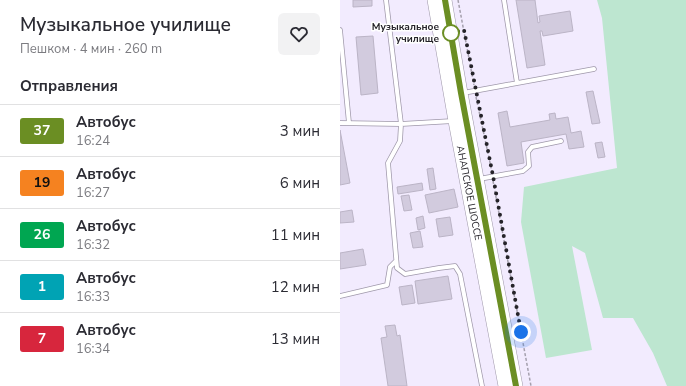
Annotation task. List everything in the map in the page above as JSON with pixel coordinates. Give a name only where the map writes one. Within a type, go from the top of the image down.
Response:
[{"type":"highway","name":"АНАПСКОЕ ШОССЕ","points":[[434,0],[477,180],[516,386]]},
{"type":"highway","name":"АНАПСКОЕ ШОССЕ","points":[[445,0],[456,94],[455,121],[505,386]]},
{"type":"lane","points":[[386,0],[401,124],[400,141],[388,163],[397,268],[406,274],[455,266],[460,274],[482,386]]},
{"type":"lane","points":[[504,0],[517,83]]},
{"type":"lane","points":[[340,30],[350,123]]},
{"type":"lane","points":[[456,94],[594,69]]},
{"type":"lane","points":[[340,123],[401,124],[455,121]]},
{"type":"lane","points":[[477,180],[523,171],[529,166],[528,152],[532,147],[561,141]]},
{"type":"lane","points":[[340,296],[387,285],[390,267],[396,261]]},
{"type":"path","points":[[458,0],[493,176],[531,386]]},
{"type":"green space","points":[[597,0],[686,0],[686,386],[667,386],[653,353],[633,318],[603,318],[585,253],[572,246],[592,350],[546,358],[521,222],[524,187],[617,168],[602,18]]},
{"type":"building","points":[[353,0],[372,0],[372,6],[353,7]]},
{"type":"building","points":[[516,0],[535,0],[538,23],[540,22],[539,16],[570,11],[573,31],[543,36],[542,31],[540,31],[545,65],[527,68]]},
{"type":"building","points":[[373,36],[378,93],[361,95],[356,37]]},
{"type":"building","points":[[593,91],[600,123],[592,124],[586,92]]},
{"type":"building","points":[[507,111],[510,127],[550,120],[549,114],[555,113],[556,119],[568,117],[571,133],[581,131],[584,147],[569,149],[566,134],[521,142],[524,163],[507,166],[498,113]]},
{"type":"building","points":[[340,130],[350,183],[340,185]]},
{"type":"building","points":[[602,142],[605,157],[598,158],[595,143]]},
{"type":"building","points":[[433,168],[436,189],[430,190],[427,169]]},
{"type":"building","points":[[422,183],[423,190],[398,194],[397,187]]},
{"type":"building","points":[[454,189],[458,207],[429,213],[425,195]]},
{"type":"building","points":[[409,195],[412,210],[404,211],[401,196]]},
{"type":"building","points":[[352,210],[354,222],[340,223],[340,212]]},
{"type":"building","points":[[423,216],[425,228],[418,230],[416,218]]},
{"type":"building","points":[[450,217],[453,235],[439,237],[436,219]]},
{"type":"building","points":[[420,231],[423,247],[413,248],[410,233]]},
{"type":"building","points":[[363,249],[366,265],[340,269],[340,253]]},
{"type":"building","points":[[448,276],[452,299],[418,304],[415,281]]},
{"type":"building","points":[[412,285],[415,303],[402,305],[399,287]]},
{"type":"building","points":[[395,325],[397,336],[400,335],[407,386],[388,386],[381,338],[387,337],[385,326]]},
{"type":"bus line","name":"37","points":[[445,0],[516,386]]},
{"type":"place","name":"Музыкальное училище","points":[[451,33]]},
{"type":"route","points":[[451,33],[464,30],[493,176],[521,332]]}]
